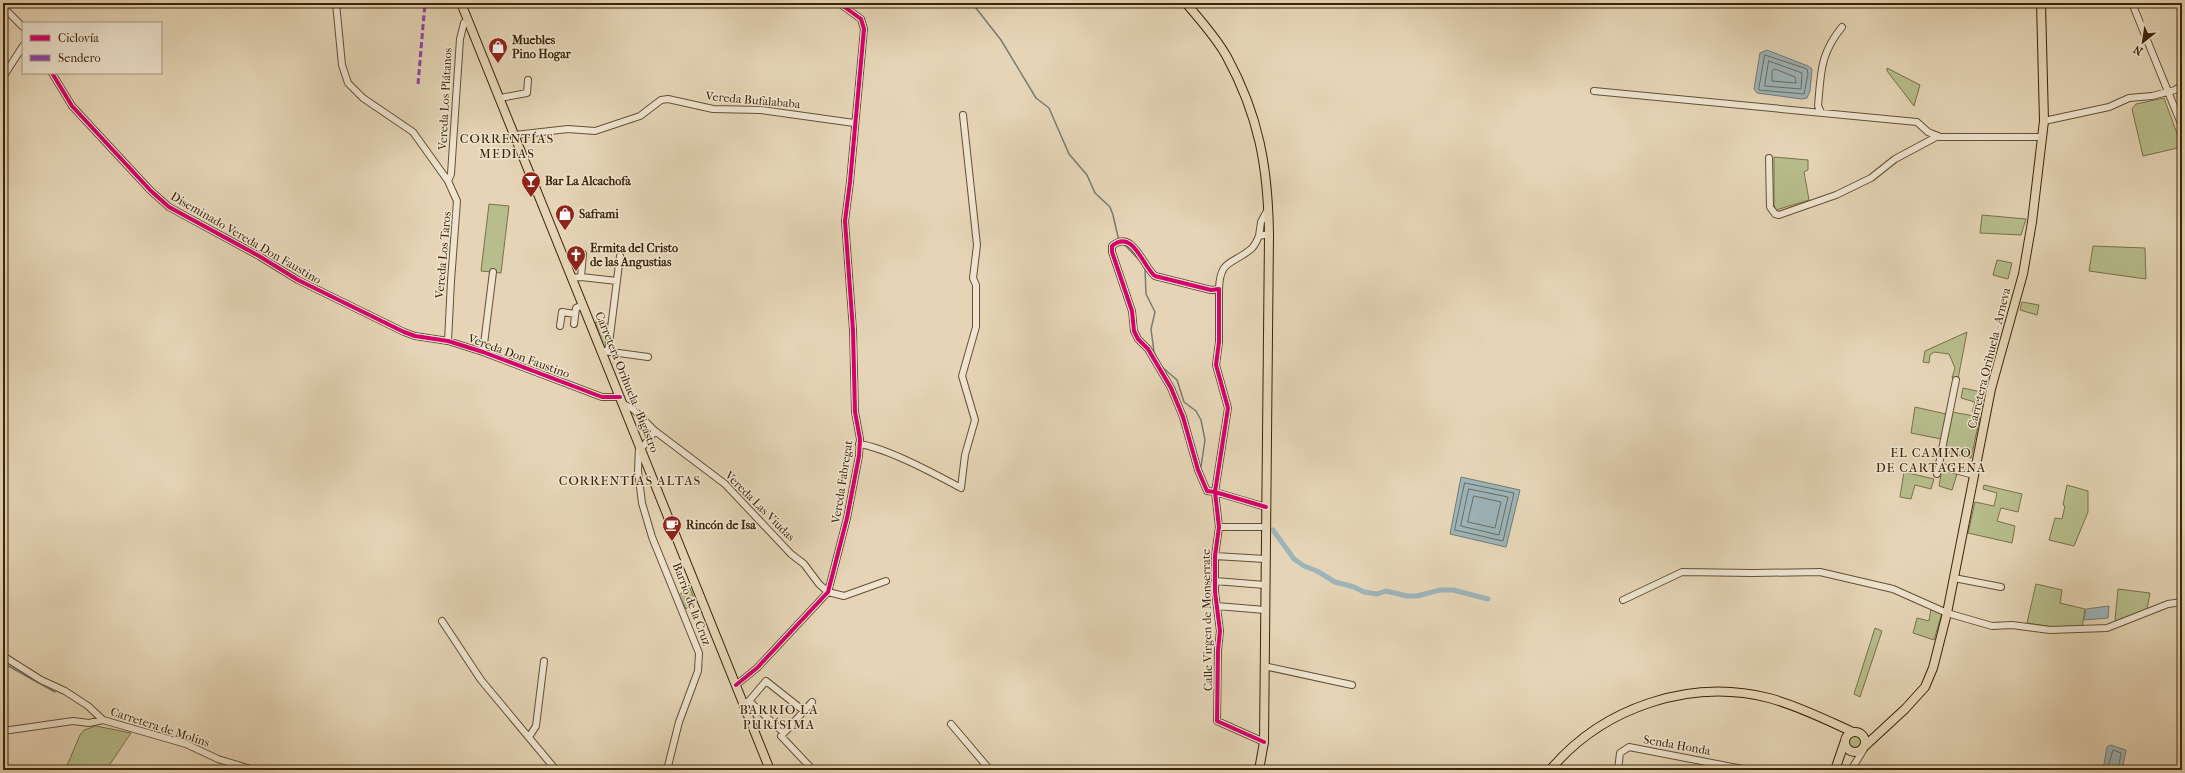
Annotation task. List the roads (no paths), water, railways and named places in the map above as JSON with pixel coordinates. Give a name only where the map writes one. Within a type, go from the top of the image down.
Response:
[{"type":"main road","name":"Carretera Orihuela - Bigastro","points":[[461,3],[515,135],[576,277],[583,305],[605,351],[640,447],[736,685],[746,703],[770,770]]},
{"type":"main road","points":[[1186,3],[1214,36],[1226,57],[1255,120],[1265,168],[1269,234],[1264,742],[1259,770]]},
{"type":"main road","name":"Carretera Orihuela - Arneva","points":[[1836,766],[1859,750],[1905,709],[1924,687],[1933,668],[1947,613],[1991,389],[2023,274],[2032,222],[2044,121],[2041,3]]},
{"type":"main road","points":[[1550,770],[1578,743],[1612,718],[1670,697],[1703,692],[1746,694],[1791,705],[1858,733],[1865,740],[1859,750],[1846,747],[1846,739],[1820,718]]},
{"type":"main road","name":"Carretera Orihuela - Arneva","points":[[1836,766],[1846,739],[1858,733],[1888,724]]},
{"type":"street","name":"Vereda Los Taros","points":[[336,3],[342,65],[348,83],[363,98],[413,132],[448,181],[458,201],[451,281],[448,341]]},
{"type":"street","name":"Vereda Fabregat","points":[[736,685],[757,668],[828,592],[847,518],[859,444],[855,412],[853,330],[845,221],[864,29],[861,19],[839,3]]},
{"type":"street","points":[[2132,3],[2182,126]]},
{"type":"street","points":[[3,7],[22,26]]},
{"type":"street","name":"Vereda Los Plátanos","points":[[448,181],[452,174],[456,128],[460,39],[464,24],[468,20]]},
{"type":"street","points":[[1821,112],[1818,106],[1822,62],[1828,47],[1842,27]]},
{"type":"street","points":[[3,77],[22,48]]},
{"type":"street","name":"Diseminado Vereda Don Faustino","points":[[53,74],[72,106],[157,198],[182,215],[344,304]]},
{"type":"street","points":[[500,98],[527,93],[528,80]]},
{"type":"street","points":[[2044,121],[2109,107],[2129,98],[2152,96],[2168,92],[2182,85]]},
{"type":"street","points":[[1594,91],[1917,122],[1928,132],[1938,136],[1951,138],[2043,136]]},
{"type":"street","name":"Vereda Bufalababa","points":[[515,135],[568,129],[595,131],[640,116],[661,100],[668,99],[713,109],[761,110],[854,123]]},
{"type":"street","points":[[859,444],[869,446],[901,459],[961,488],[965,454],[975,420],[962,376],[976,327],[976,285],[974,278],[977,245],[963,115]]},
{"type":"street","points":[[1769,158],[1770,207],[1775,214],[1779,215],[1836,195],[1871,178],[1895,159],[1938,136]]},
{"type":"street","points":[[1268,208],[1262,222],[1259,236],[1269,234]]},
{"type":"street","name":"Calle Virgen de Monserrate","points":[[1259,236],[1252,248],[1227,263],[1220,275],[1219,342],[1216,365],[1228,408],[1215,492],[1219,526],[1215,581],[1220,632],[1218,650],[1217,721],[1264,742]]},
{"type":"street","points":[[1219,289],[1211,290],[1158,278],[1152,274],[1148,265],[1128,242],[1120,241],[1112,246],[1112,252],[1132,311],[1134,331],[1138,340],[1148,349],[1171,388],[1183,417],[1207,491],[1266,507]]},
{"type":"street","points":[[583,254],[576,277],[617,281]]},
{"type":"street","points":[[620,256],[605,351],[648,357]]},
{"type":"street","points":[[483,352],[493,272]]},
{"type":"street","name":"Vereda Don Faustino","points":[[344,304],[415,336],[448,341],[483,352],[602,397],[622,401]]},
{"type":"street","points":[[574,324],[576,308],[583,305]]},
{"type":"street","points":[[560,326],[562,312],[575,314]]},
{"type":"street","points":[[1937,474],[1956,380]]},
{"type":"street","name":"Vereda Las Viudas","points":[[622,401],[633,409],[655,430],[725,484],[791,554],[804,564],[819,584],[828,592]]},
{"type":"street","points":[[640,447],[655,430]]},
{"type":"street","name":"Barrio de la Cruz","points":[[640,447],[638,471],[642,503],[652,537],[685,614],[699,653],[698,671],[680,722],[667,770]]},
{"type":"street","points":[[1939,466],[1974,475]]},
{"type":"street","points":[[1219,526],[1266,527]]},
{"type":"street","points":[[1216,556],[1265,559]]},
{"type":"street","points":[[1623,600],[1682,572],[1820,572],[1893,589],[1947,613],[1992,626],[2012,626],[2050,630],[2097,629],[2122,624],[2168,604],[2182,602]]},
{"type":"street","points":[[1954,578],[2001,587]]},
{"type":"street","points":[[828,592],[844,596],[886,581]]},
{"type":"street","points":[[1215,581],[1265,585]]},
{"type":"street","points":[[1217,606],[1265,610]]},
{"type":"street","points":[[442,621],[481,680],[556,770]]},
{"type":"street","name":"Carretera de Molins","points":[[3,656],[41,680],[71,695],[88,706],[102,720],[186,744],[218,759],[254,770]]},
{"type":"street","points":[[529,737],[536,726],[544,661]]},
{"type":"street","points":[[1264,666],[1352,685]]},
{"type":"street","points":[[784,733],[746,703],[766,681],[804,711]]},
{"type":"street","points":[[812,702],[781,736],[813,770]]},
{"type":"street","points":[[3,731],[73,721],[89,723],[102,720]]},
{"type":"street","points":[[951,724],[990,770]]},
{"type":"street","name":"Senda Honda","points":[[1618,770],[1620,753],[1629,747],[1748,770]]},
{"type":"street","points":[[1851,770],[1859,750]]},
{"type":"water","points":[[1767,50],[1808,66],[1812,69],[1810,91],[1807,98],[1802,99],[1757,93],[1754,89],[1760,53]]},
{"type":"water","points":[[1461,477],[1520,490],[1506,547],[1450,534]]},
{"type":"water","points":[[2109,606],[2108,618],[2084,620],[2086,609]]},
{"type":"water","points":[[2110,745],[2126,750],[2122,770],[2103,770],[2107,747]]},
{"type":"waterway","points":[[972,3],[1001,40],[1036,98],[1049,108],[1069,154],[1087,175],[1095,193],[1110,207],[1120,240]]},
{"type":"waterway","points":[[1124,244],[1141,262]]},
{"type":"waterway","points":[[1145,268],[1146,294],[1155,312],[1151,329],[1154,352],[1159,362]]},
{"type":"waterway","points":[[1162,367],[1177,380],[1184,402],[1196,411],[1201,420],[1205,440],[1201,467]]},
{"type":"waterway","points":[[1273,530],[1294,559],[1304,566],[1317,571],[1335,582],[1354,587],[1364,592],[1377,594],[1386,591],[1407,596],[1417,596],[1440,590],[1453,590],[1488,599]]},
{"type":"waterway","points":[[3,663],[55,692]]},
{"type":"place","name":"Muebles Pino Hogar","points":[[498,64]]},
{"type":"place","name":"Bar La Alcachofa","points":[[531,198]]},
{"type":"place","name":"Saframi","points":[[565,231]]},
{"type":"place","name":"Ermita del Cristo de las Angustias","points":[[576,272]]},
{"type":"place","name":"Rincón de Isa","points":[[672,542]]},
{"type":"district","name":"CORRENTÍAS MEDIAS","points":[[507,146]]},
{"type":"district","name":"EL CAMINO DE CARTAGENA","points":[[1931,460]]},
{"type":"district","name":"CORRENTÍAS ALTAS","points":[[630,480]]},
{"type":"district","name":"BARRIO LA PURÍSIMA","points":[[779,716]]}]
